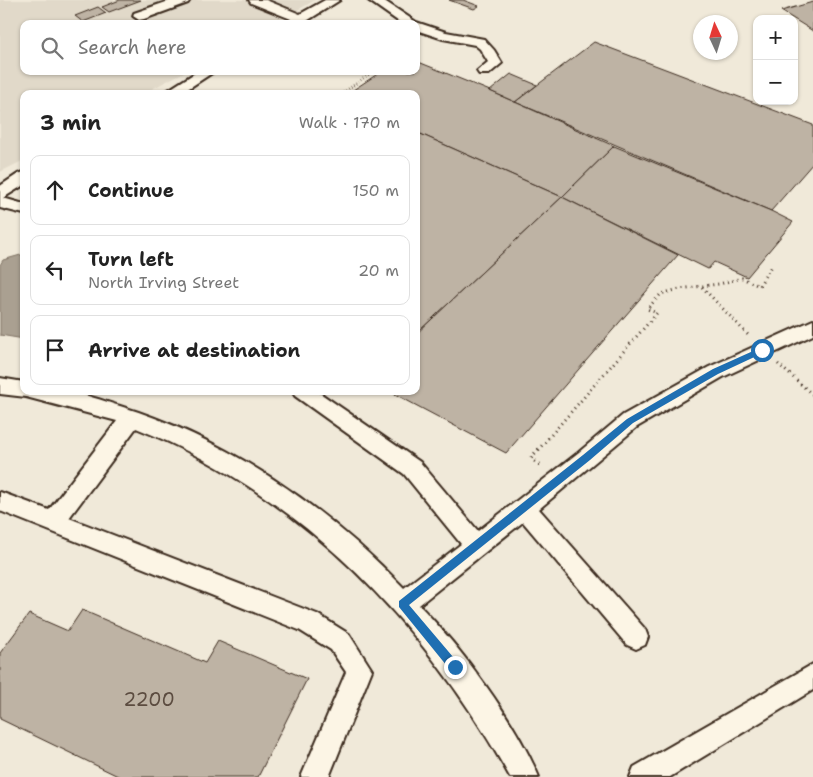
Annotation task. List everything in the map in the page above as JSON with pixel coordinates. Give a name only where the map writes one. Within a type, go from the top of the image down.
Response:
[{"type":"street","points":[[139,16],[184,0]]},
{"type":"street","points":[[255,0],[295,20]]},
{"type":"street","points":[[299,20],[334,0]]},
{"type":"street","points":[[374,0],[405,20]]},
{"type":"street","points":[[420,27],[444,35],[475,38],[489,49],[495,62],[484,71]]},
{"type":"street","points":[[176,90],[201,75]]},
{"type":"street","points":[[0,194],[20,180]]},
{"type":"street","points":[[0,203],[20,208]]},
{"type":"street","points":[[402,604],[630,421],[716,372],[813,327]]},
{"type":"street","points":[[0,386],[20,389]]},
{"type":"street","points":[[49,395],[76,401],[178,437],[237,467],[294,505],[331,534],[402,604],[455,667],[489,716],[525,777]]},
{"type":"street","points":[[308,395],[412,468],[476,545]]},
{"type":"street","points":[[53,522],[131,419]]},
{"type":"street","points":[[0,501],[308,622],[340,642],[359,670],[315,777]]},
{"type":"street","points":[[524,507],[636,637]]},
{"type":"street","points":[[655,774],[813,676]]},
{"type":"path","points":[[347,90],[368,75]]},
{"type":"path","points":[[559,479],[531,458],[657,313],[647,309],[662,294],[742,278],[759,286],[771,266]]},
{"type":"shaded area","points":[[0,0],[315,0],[280,20],[20,20],[20,75],[178,75],[150,90],[20,90],[20,162],[0,172]]},
{"type":"shaded area","points":[[20,255],[20,338],[0,335],[0,265],[3,260]]},
{"type":"building","points":[[120,0],[141,0],[109,12],[102,7]]},
{"type":"building","points":[[449,0],[463,0],[479,6],[474,9]]},
{"type":"building","points":[[813,2],[813,31],[798,22],[798,15],[787,15],[781,11]]},
{"type":"building","points":[[98,7],[106,13],[88,20],[80,20],[75,16]]},
{"type":"building","points":[[594,42],[753,102],[753,105],[760,105],[813,125],[813,163],[771,211],[515,102]]},
{"type":"building","points":[[420,63],[490,91],[614,146],[562,197],[420,134],[420,90],[353,90],[376,75],[420,75]]},
{"type":"building","points":[[511,74],[537,85],[515,102],[490,91]]},
{"type":"building","points":[[420,134],[562,197],[420,330]]},
{"type":"building","points":[[614,146],[771,211],[793,222],[747,277],[714,262],[708,269],[562,197]]},
{"type":"building","points":[[562,197],[678,255],[506,453],[397,395],[420,395],[420,330]]},
{"type":"building","points":[[82,610],[205,663],[218,641],[307,679],[258,777],[120,777],[0,719],[0,653],[29,614],[68,631]]},
{"type":"route","points":[[455,667],[421,624],[402,604],[630,421],[716,372],[762,350]]}]
